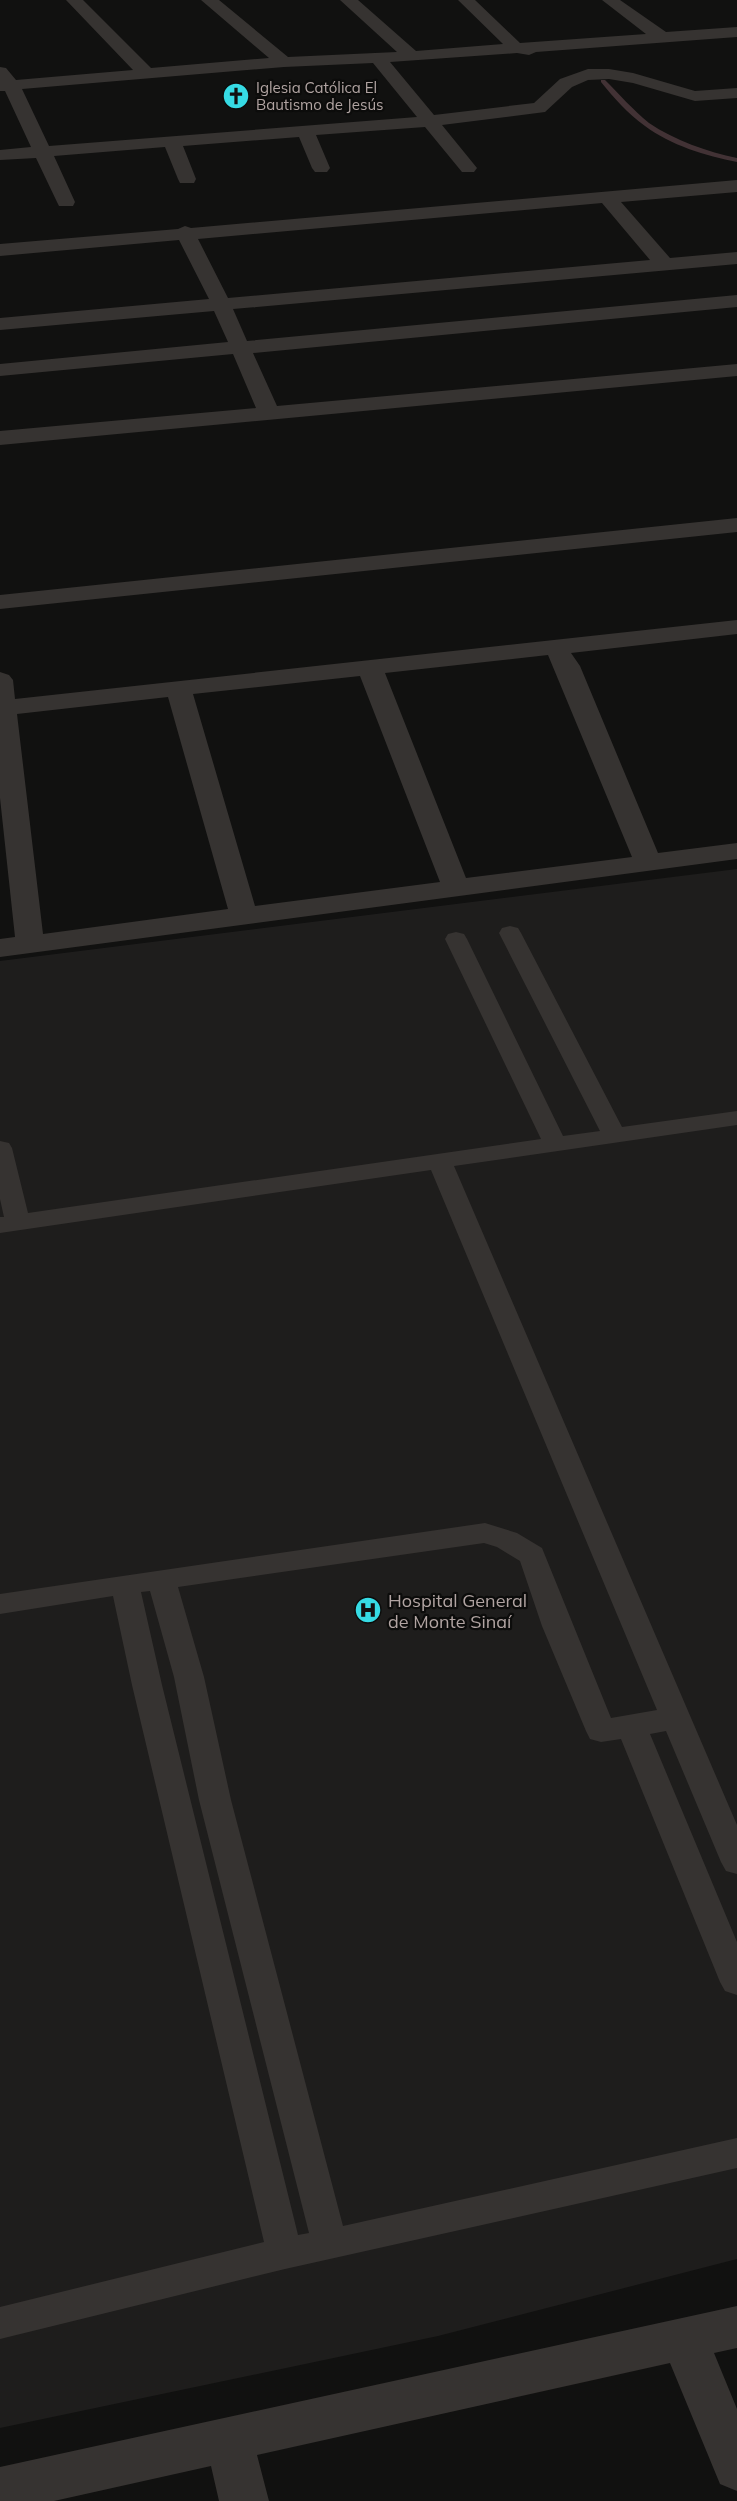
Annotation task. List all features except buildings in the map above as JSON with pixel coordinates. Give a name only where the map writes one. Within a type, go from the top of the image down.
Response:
[{"type":"street","points":[[74,0],[146,73]]},
{"type":"street","points":[[209,0],[284,62]]},
{"type":"street","points":[[348,0],[412,56]]},
{"type":"street","points":[[466,0],[516,48],[569,56],[584,63],[598,74]]},
{"type":"street","points":[[610,0],[660,36]]},
{"type":"street","points":[[66,202],[42,151],[4,81],[284,62],[412,56],[737,32]]},
{"type":"street","points":[[627,39],[644,54]]},
{"type":"street","points":[[378,58],[468,168]]},
{"type":"street","points":[[661,68],[695,96]]},
{"type":"street","points":[[0,154],[428,121],[539,108],[549,102],[551,94],[564,84],[578,76],[598,74],[662,85],[695,96],[737,93]]},
{"type":"street","points":[[305,130],[321,168]]},
{"type":"street","points":[[172,141],[187,179]]},
{"type":"street","points":[[0,250],[185,232],[737,186]]},
{"type":"street","points":[[608,198],[664,264]]},
{"type":"street","points":[[185,232],[221,304],[269,413]]},
{"type":"street","points":[[0,324],[737,258]]},
{"type":"street","points":[[0,370],[737,301]]},
{"type":"street","points":[[0,438],[737,370]]},
{"type":"street","points":[[0,602],[737,525]]},
{"type":"street","points":[[2,708],[737,627]]},
{"type":"street","points":[[555,646],[567,666],[648,863]]},
{"type":"street","points":[[370,668],[456,888]]},
{"type":"street","points":[[0,680],[30,944]]},
{"type":"street","points":[[178,688],[244,916]]},
{"type":"street","points":[[0,948],[737,851]]},
{"type":"street","points":[[0,2490],[737,2327]]},
{"type":"street","points":[[684,2339],[737,2468]]},
{"type":"street","points":[[228,2440],[244,2501]]},
{"type":"lane","points":[[510,933],[614,1135]]},
{"type":"lane","points":[[456,939],[555,1144]]},
{"type":"lane","points":[[0,1148],[9,1224],[737,1118]]},
{"type":"lane","points":[[440,1162],[737,1862]]},
{"type":"lane","points":[[0,1604],[161,1578],[485,1533],[507,1540],[532,1555],[557,1626],[600,1731],[676,1718]]},
{"type":"lane","points":[[161,1578],[189,1677],[215,1800],[330,2244]]},
{"type":"lane","points":[[125,1584],[147,1685],[285,2253]]},
{"type":"lane","points":[[631,1726],[737,1982]]},
{"type":"lane","points":[[0,2323],[285,2253],[737,2153]]},
{"type":"shaded area","name":"Hospital General de Monte Sinaí","points":[[737,869],[737,2259],[438,2336],[0,2428],[0,961]]},
{"type":"waterway","points":[[603,81],[634,113],[654,129],[694,147],[737,160]]},
{"type":"place","name":"Iglesia Católica El Bautismo de Jesús","points":[[236,96]]},
{"type":"place","name":"Hospital General de Monte Sinaí","points":[[368,1610]]}]
